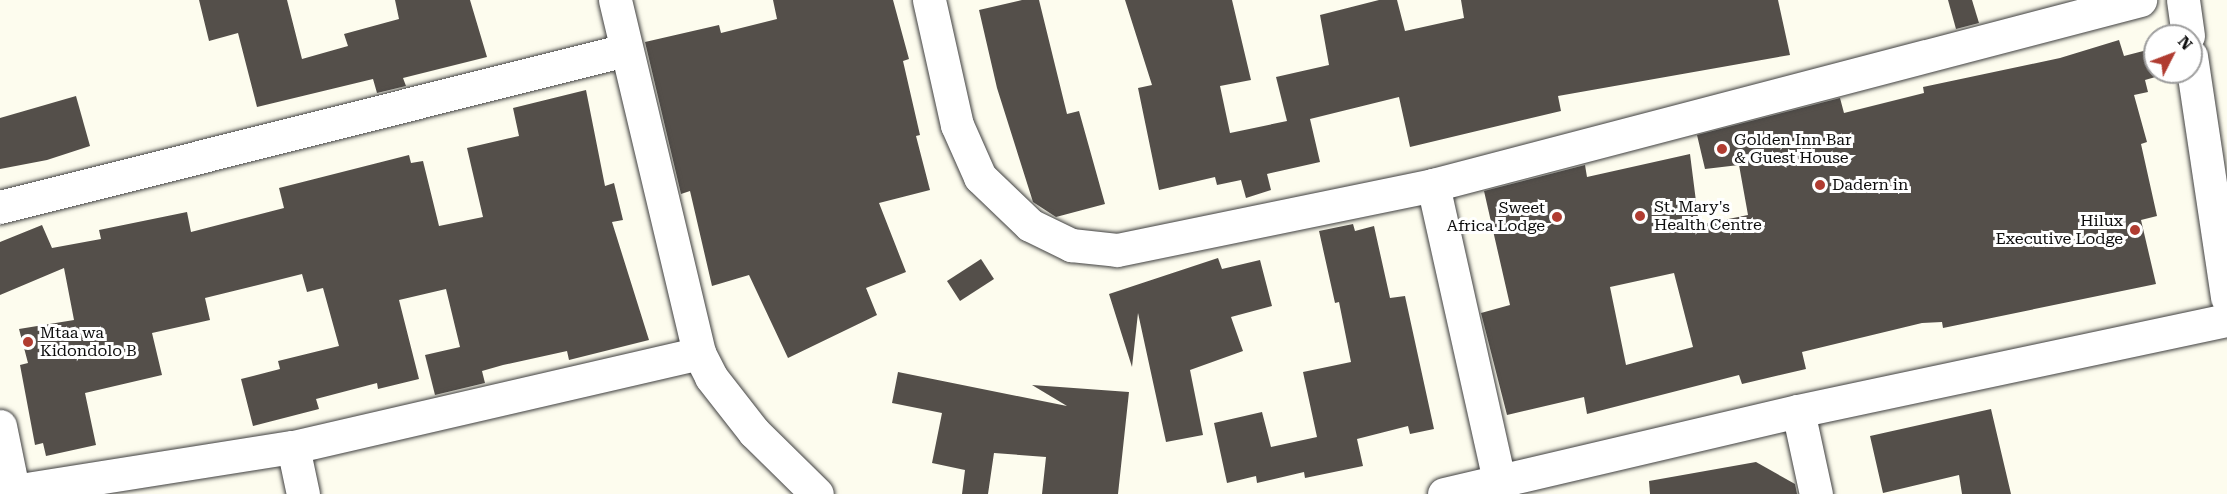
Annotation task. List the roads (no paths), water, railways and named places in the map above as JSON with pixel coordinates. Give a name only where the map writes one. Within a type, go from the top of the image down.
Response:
[{"type":"street","points":[[615,0],[625,50],[699,353],[711,377],[753,432],[817,494]]},
{"type":"street","points":[[929,0],[957,124],[968,158],[986,184],[1030,225],[1071,245],[1117,250],[1167,243],[1434,185],[2140,0]]},
{"type":"street","points":[[2183,0],[2186,24]]},
{"type":"street","points":[[0,207],[625,50]]},
{"type":"street","points":[[2195,84],[2227,297]]},
{"type":"street","points":[[1434,185],[1500,487]]},
{"type":"street","points":[[1444,494],[1500,487],[1798,411],[2227,320]]},
{"type":"street","points":[[0,426],[14,492],[293,447],[699,353]]},
{"type":"street","points":[[1798,411],[1816,494]]},
{"type":"street","points":[[293,447],[303,494]]},
{"type":"place","name":"Golden Inn Bar & Guest House","points":[[1722,149]]},
{"type":"place","name":"Dadern in","points":[[1820,185]]},
{"type":"place","name":"St. Mary's Health Centre","points":[[1640,216]]},
{"type":"place","name":"Sweet Africa Lodge","points":[[1557,217]]},
{"type":"place","name":"Hilux Executive Lodge","points":[[2135,230]]},
{"type":"place","name":"Mtaa wa Kidondolo B","points":[[28,342]]}]
